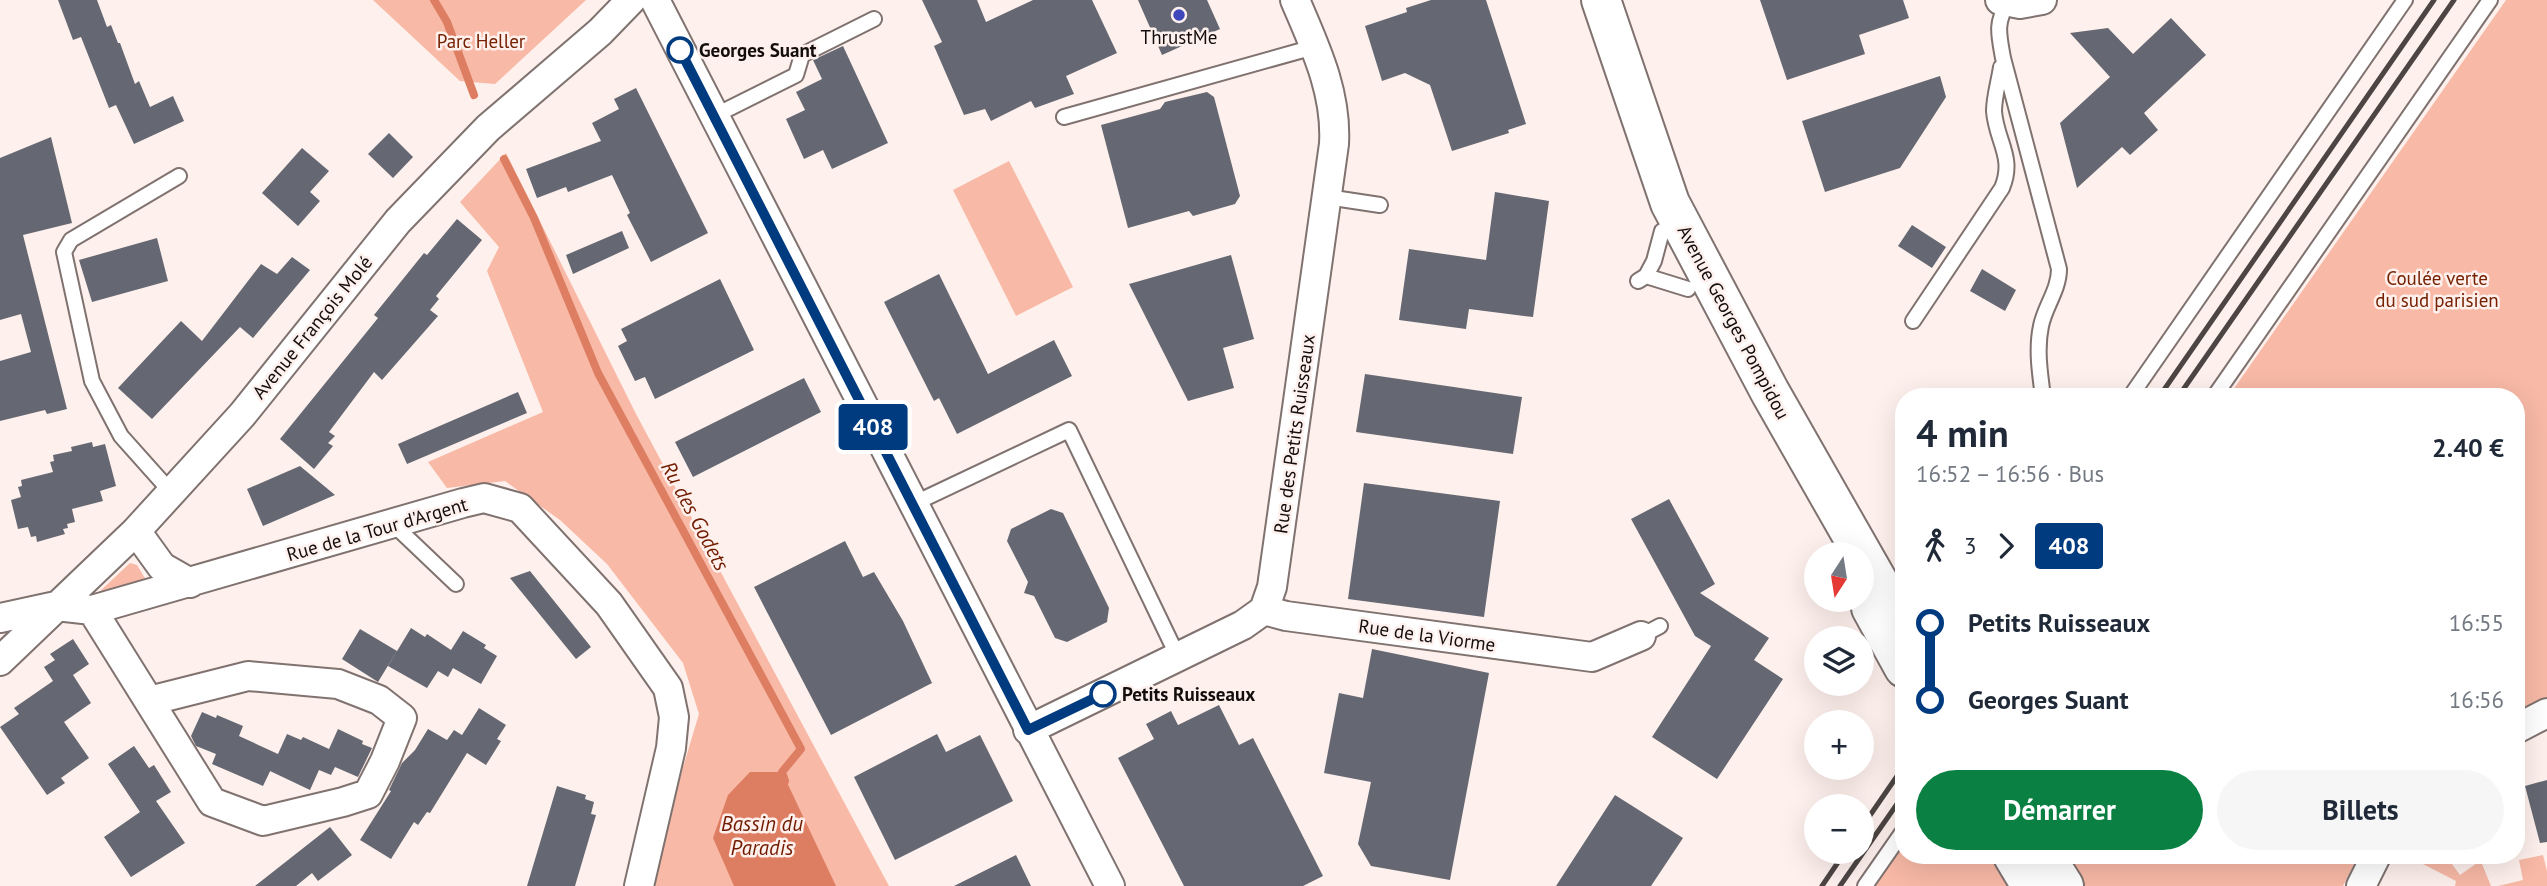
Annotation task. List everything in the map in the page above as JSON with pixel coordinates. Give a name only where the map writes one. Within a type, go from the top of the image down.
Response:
[{"type":"main road","name":"Avenue Georges Pompidou","points":[[1582,0],[1662,231],[1688,289],[1895,613]]},
{"type":"main road","name":"Avenue Georges Pompidou","points":[[1601,0],[1670,202],[1770,392],[1820,495],[1838,542]]},
{"type":"main road","points":[[1873,612],[1895,652]]},
{"type":"main road","points":[[2018,864],[2031,886]]},
{"type":"main road","points":[[2050,864],[2064,886]]},
{"type":"street","name":"Avenue François Molé","points":[[0,661],[136,531],[242,415],[398,221],[488,128],[600,32],[631,0]]},
{"type":"street","points":[[655,0],[1110,886]]},
{"type":"street","name":"Rue des Petits Ruisseaux","points":[[1264,610],[1272,587],[1327,197],[1335,121],[1332,96],[1294,0]]},
{"type":"street","points":[[2004,1],[2020,4],[2042,0]]},
{"type":"street","name":"Rue de la Tour d'Argent","points":[[56,606],[92,610],[484,498],[520,508],[609,604],[668,688],[674,717],[671,748],[639,886]]},
{"type":"street","points":[[136,531],[162,567],[190,583]]},
{"type":"street","points":[[0,618],[56,606]]},
{"type":"street","points":[[92,610],[212,802],[263,821],[368,794],[402,718],[379,700],[338,684],[248,676],[149,701]]},
{"type":"street","points":[[1028,730],[1243,625],[1264,610]]},
{"type":"street","name":"Rue de la Viorme","points":[[1264,610],[1286,616],[1592,657],[1651,631]]},
{"type":"street","points":[[2525,724],[2547,713]]},
{"type":"street","points":[[2361,886],[2372,864]]},
{"type":"lane","points":[[2136,388],[2405,0]]},
{"type":"lane","points":[[2220,388],[2490,0]]},
{"type":"lane","points":[[2004,1],[1998,26],[2003,58],[2059,269],[2059,281],[2041,326],[2039,364],[2042,388]]},
{"type":"lane","points":[[714,116],[796,75],[802,55],[874,19]]},
{"type":"lane","points":[[1064,117],[1314,47]]},
{"type":"lane","points":[[1913,321],[2002,188],[2007,176],[2007,157],[1994,111],[2003,58]]},
{"type":"lane","points":[[172,492],[121,436],[92,381],[64,252],[71,240],[179,176]]},
{"type":"lane","points":[[1327,197],[1380,205]]},
{"type":"lane","points":[[1662,231],[1654,261],[1642,279],[1688,289]]},
{"type":"lane","points":[[913,504],[1069,430],[1178,657]]},
{"type":"lane","points":[[393,524],[456,584]]},
{"type":"lane","points":[[1865,886],[1895,843]]},
{"type":"green space","name":"Parc Heller","points":[[373,0],[586,0],[495,84],[460,81]]},
{"type":"green space","name":"Coulée verte du sud parisien","points":[[2506,0],[2547,0],[2547,700],[2525,711],[2525,388],[2234,388]]},
{"type":"green space","points":[[506,153],[636,414],[889,886],[654,886],[681,774],[699,714],[683,663],[607,564],[560,520],[505,481],[447,488],[428,462],[543,412],[487,271],[499,247],[460,202]]},
{"type":"green space","points":[[1009,161],[1073,287],[1016,316],[953,190]]},
{"type":"green space","points":[[130,563],[137,565],[146,580],[97,594]]},
{"type":"green space","points":[[1895,855],[1895,864],[2354,864],[2343,886],[1874,886]]},
{"type":"green space","points":[[2543,855],[2547,886],[2498,886],[2523,880],[2520,864],[2525,864],[2525,859]]},
{"type":"green space","points":[[2423,864],[2452,864],[2460,875],[2476,864],[2482,864],[2491,886],[2455,886],[2456,881]]},
{"type":"water","name":"Bassin du Paradis","points":[[750,772],[782,772],[836,886],[734,886],[713,838],[728,795]]},
{"type":"building","points":[[58,0],[97,0],[107,27],[111,25],[120,43],[135,84],[139,81],[150,107],[173,96],[184,121],[134,144],[116,105],[109,108],[81,37],[73,40]]},
{"type":"building","points":[[922,0],[977,0],[986,22],[1033,0],[1092,0],[1117,53],[1066,76],[1074,94],[1035,108],[1031,101],[991,121],[985,109],[964,115],[934,46],[942,42]]},
{"type":"building","name":"ThrustMe","points":[[1138,0],[1207,0],[1220,29],[1162,55]]},
{"type":"building","points":[[1431,0],[1486,0],[1526,124],[1508,130],[1509,133],[1452,151],[1430,85],[1405,73],[1382,81],[1365,26],[1407,12],[1406,8]]},
{"type":"building","points":[[1760,0],[1903,0],[1909,18],[1859,35],[1865,54],[1787,80]]},
{"type":"building","points":[[2171,18],[2206,55],[2144,113],[2158,130],[2130,155],[2122,147],[2077,188],[2060,123],[2110,77],[2070,33],[2108,28],[2133,54]]},
{"type":"building","points":[[843,46],[888,143],[832,169],[823,150],[804,159],[786,119],[805,110],[796,92],[822,79],[813,60]]},
{"type":"building","points":[[1940,76],[1946,97],[1900,168],[1825,192],[1802,121]]},
{"type":"building","points":[[636,88],[708,233],[651,262],[627,215],[630,213],[612,175],[568,192],[566,187],[537,198],[526,169],[601,141],[592,123],[619,109],[614,99]]},
{"type":"building","points":[[1207,92],[1214,97],[1240,196],[1235,204],[1193,216],[1189,211],[1128,228],[1101,125],[1160,109],[1165,102]]},
{"type":"building","points":[[389,133],[413,157],[393,178],[368,154]]},
{"type":"building","points":[[51,137],[72,223],[23,235],[67,409],[47,414],[45,410],[0,421],[0,361],[31,352],[21,314],[0,320],[0,158]]},
{"type":"building","points":[[302,148],[329,171],[310,192],[320,201],[298,226],[262,193]]},
{"type":"building","points":[[1495,192],[1549,201],[1533,317],[1469,309],[1466,329],[1399,320],[1409,249],[1486,260]]},
{"type":"building","points":[[457,219],[482,240],[436,296],[439,299],[430,310],[438,316],[382,380],[374,372],[329,432],[335,436],[328,443],[333,446],[314,469],[280,439],[378,318],[374,315],[424,253],[427,255]]},
{"type":"building","points":[[1912,225],[1946,247],[1932,268],[1898,246]]},
{"type":"building","points":[[622,231],[629,248],[573,274],[566,255]]},
{"type":"building","points":[[157,238],[168,281],[92,302],[79,260]]},
{"type":"building","points":[[1231,255],[1254,339],[1223,348],[1234,388],[1188,401],[1129,284]]},
{"type":"building","points":[[292,257],[310,270],[253,338],[240,327],[152,419],[118,388],[181,321],[202,341],[261,264],[277,274]]},
{"type":"building","points":[[1982,269],[2016,290],[2005,311],[1970,291]]},
{"type":"building","points":[[939,274],[988,374],[1054,340],[1072,376],[957,434],[939,398],[934,401],[884,302]]},
{"type":"building","points":[[720,279],[754,350],[655,399],[645,377],[635,381],[618,346],[627,341],[621,329]]},
{"type":"building","points":[[1365,374],[1522,397],[1513,454],[1356,432]]},
{"type":"building","points":[[804,378],[821,412],[693,477],[675,442]]},
{"type":"building","points":[[518,392],[527,413],[407,464],[398,444]]},
{"type":"building","points":[[92,442],[93,447],[105,444],[116,486],[100,491],[103,501],[72,509],[75,522],[67,524],[68,528],[63,529],[65,534],[37,542],[36,536],[31,537],[28,527],[18,529],[11,500],[21,497],[18,487],[22,486],[21,480],[53,472],[50,462],[54,461],[53,455],[72,451],[71,447]]},
{"type":"building","points":[[300,466],[335,495],[263,526],[247,489]]},
{"type":"building","points":[[1364,483],[1500,501],[1484,617],[1348,599]]},
{"type":"building","points":[[1669,499],[1715,584],[1700,593],[1769,638],[1754,660],[1783,679],[1717,779],[1652,737],[1711,646],[1695,636],[1631,519]]},
{"type":"building","points":[[1051,509],[1063,513],[1109,608],[1107,622],[1067,642],[1055,638],[1034,596],[1024,593],[1028,582],[1007,541],[1011,529]]},
{"type":"building","points":[[845,541],[863,577],[874,572],[903,621],[932,683],[831,735],[754,587]]},
{"type":"building","points":[[530,571],[591,647],[576,659],[510,578]]},
{"type":"building","points":[[411,628],[425,637],[427,634],[451,650],[463,631],[486,645],[484,648],[497,656],[481,684],[453,668],[448,677],[438,671],[427,688],[388,666]]},
{"type":"building","points":[[360,629],[397,651],[378,682],[342,659]]},
{"type":"building","points":[[73,639],[89,664],[73,675],[91,703],[64,722],[89,758],[61,778],[65,783],[47,795],[0,727],[19,714],[14,708],[53,681],[44,667],[55,660],[50,654]]},
{"type":"building","points":[[1372,649],[1489,673],[1450,880],[1371,866],[1358,844],[1371,782],[1324,773],[1339,693],[1363,698]]},
{"type":"building","points":[[1219,705],[1239,745],[1253,738],[1323,876],[1303,886],[1184,886],[1118,758],[1154,739],[1146,724],[1171,711],[1178,725]]},
{"type":"building","points":[[479,708],[506,725],[497,739],[501,741],[486,765],[467,753],[430,813],[427,812],[418,825],[414,822],[391,859],[360,840],[391,791],[389,790],[402,763],[415,750],[428,729],[447,740],[454,730],[462,735]]},
{"type":"building","points":[[202,712],[243,726],[239,736],[278,754],[287,734],[301,740],[303,737],[329,749],[338,729],[372,748],[358,777],[335,767],[331,775],[319,770],[310,790],[270,771],[263,786],[212,764],[216,754],[196,746],[191,736]]},
{"type":"building","points":[[937,734],[946,752],[980,735],[1013,801],[895,860],[854,777]]},
{"type":"building","points":[[134,746],[149,768],[154,765],[171,792],[156,801],[185,843],[131,877],[104,837],[140,812],[108,764]]},
{"type":"building","points":[[2547,780],[2547,842],[2540,843],[2525,786]]},
{"type":"building","points":[[557,786],[586,795],[585,799],[594,802],[591,814],[596,815],[575,886],[527,886]]},
{"type":"building","points":[[1615,795],[1683,838],[1651,886],[1556,886]]},
{"type":"building","points":[[330,827],[352,855],[318,881],[312,873],[296,886],[255,886]]},
{"type":"building","points":[[1016,855],[1031,886],[954,886]]},
{"type":"waterway","name":"Ru des Godets","points":[[434,0],[447,22],[474,95]]},
{"type":"waterway","name":"Ru des Godets","points":[[504,159],[534,218],[598,373],[801,749],[782,772],[785,781]]},
{"type":"railway","points":[[2165,388],[2434,0]]},
{"type":"railway","points":[[2184,388],[2454,0]]},
{"type":"railway","points":[[1874,810],[1895,779]]},
{"type":"railway","points":[[1840,886],[1895,807]]},
{"type":"railway","points":[[1822,886],[1837,864]]},
{"type":"bus line","name":"408","points":[[680,50],[1028,730],[1103,694]]},
{"type":"place","name":"ThrustMe","points":[[1179,15]]},
{"type":"place","name":"Georges Suant","points":[[680,50]]},
{"type":"place","name":"Petits Ruisseaux","points":[[1103,694]]}]
